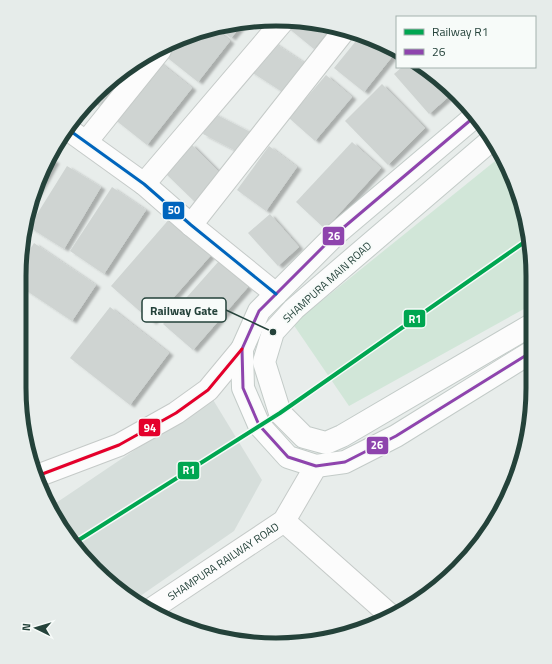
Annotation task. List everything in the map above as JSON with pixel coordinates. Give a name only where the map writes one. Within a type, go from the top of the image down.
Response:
[{"type":"street","points":[[144,184],[278,26]]},
{"type":"street","points":[[192,225],[341,35]]},
{"type":"street","points":[[152,59],[77,136],[144,184],[276,294]]},
{"type":"street","points":[[41,474],[119,445],[176,413],[208,390],[242,349],[259,311],[337,234],[471,120]]},
{"type":"street","name":"SHAMPURA MAIN ROAD","points":[[488,143],[294,309],[273,332],[264,362],[280,413],[304,437],[326,443],[342,436],[526,328]]},
{"type":"street","points":[[242,349],[243,388],[259,425],[288,457],[316,466],[345,462],[396,436],[526,355]]},
{"type":"street","name":"SHAMPURA RAILWAY ROAD","points":[[155,607],[284,521],[316,466]]},
{"type":"street","points":[[284,521],[387,612]]},
{"type":"shaded area","points":[[212,398],[262,480],[234,531],[139,597],[111,576],[88,553],[68,527],[54,504]]},
{"type":"green space","points":[[497,159],[513,196],[521,227],[524,243],[526,308],[349,406],[293,324]]},
{"type":"building","points":[[287,27],[309,28],[328,32],[314,49]]},
{"type":"building","points":[[239,29],[231,38],[223,32]]},
{"type":"building","points":[[220,33],[230,41],[198,82],[164,55],[168,51],[180,45]]},
{"type":"building","points":[[357,39],[393,55],[364,92],[334,68]]},
{"type":"building","points":[[270,40],[306,64],[287,95],[250,71]]},
{"type":"building","points":[[158,61],[192,88],[147,145],[113,118]]},
{"type":"building","points":[[401,68],[415,68],[450,96],[429,114],[394,74]]},
{"type":"building","points":[[326,75],[352,97],[315,141],[289,118]]},
{"type":"building","points":[[382,84],[425,128],[388,165],[345,121]]},
{"type":"building","points":[[115,85],[99,106],[95,103]]},
{"type":"building","points":[[213,113],[256,135],[246,156],[203,134]]},
{"type":"building","points":[[352,142],[381,168],[325,229],[296,202]]},
{"type":"building","points":[[191,144],[224,177],[198,205],[164,172]]},
{"type":"building","points":[[269,146],[297,167],[266,211],[237,190]]},
{"type":"building","points":[[67,166],[101,187],[64,249],[31,228],[32,222]]},
{"type":"building","points":[[112,187],[146,210],[104,274],[70,251]]},
{"type":"building","points":[[270,214],[299,247],[278,266],[248,233]]},
{"type":"building","points":[[171,217],[212,254],[152,322],[111,286]]},
{"type":"building","points":[[34,243],[96,285],[72,321],[26,290],[27,253]]},
{"type":"building","points":[[219,261],[248,287],[193,350],[163,324]]},
{"type":"building","points":[[110,307],[169,353],[130,405],[70,358]]},
{"type":"rail line","name":"R1","points":[[78,540],[280,413],[524,242]]},
{"type":"transit line","name":"26","points":[[471,120],[337,233],[259,311],[242,349],[243,388],[259,425],[288,457],[316,466],[345,462],[396,436],[526,355]]},
{"type":"transit line","name":"50","points":[[72,132],[144,184],[191,225],[276,294]]},
{"type":"transit line","name":"94","points":[[41,474],[119,445],[176,413],[208,390],[242,349]]},
{"type":"place","name":"Railway Gate","points":[[273,332]]}]
